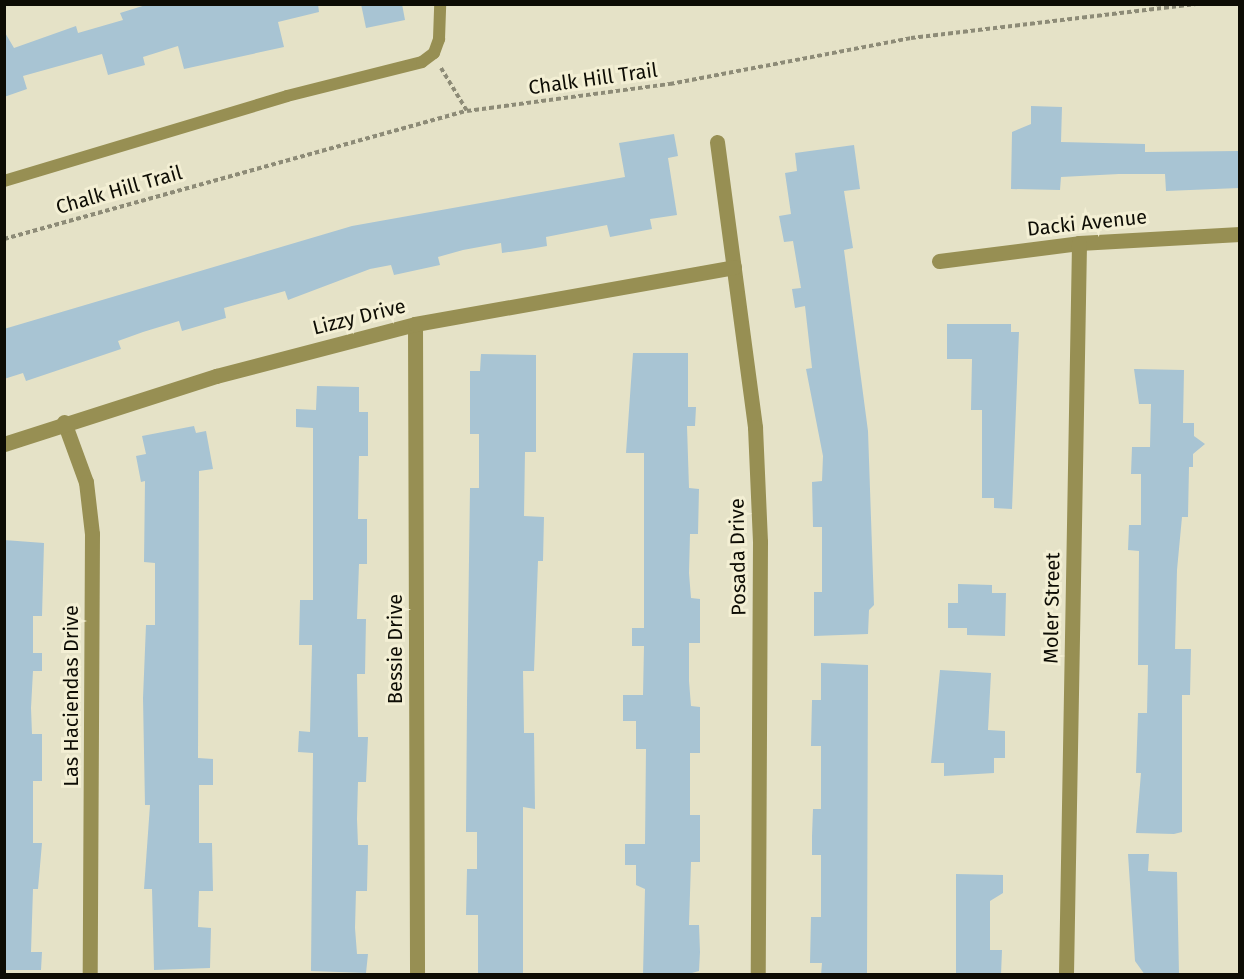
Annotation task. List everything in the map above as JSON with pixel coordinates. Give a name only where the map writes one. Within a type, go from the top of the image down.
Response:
[{"type":"street","name":"Posada Drive","points":[[717,142],[755,427],[760,542],[758,975]]},
{"type":"street","name":"Dacki Avenue","points":[[939,261],[1079,243],[1239,234]]},
{"type":"street","name":"Moler Street","points":[[1066,975],[1079,243]]},
{"type":"street","name":"Lizzy Drive","points":[[4,444],[64,422],[415,324],[734,267]]},
{"type":"street","name":"Bessie Drive","points":[[415,324],[417,975]]},
{"type":"street","name":"Las Haciendas Drive","points":[[64,422],[86,482],[92,534],[90,975]]},
{"type":"lane","points":[[4,181],[287,96],[422,62],[434,53],[440,4]]},
{"type":"path","name":"Chalk Hill Trail","points":[[4,239],[467,111],[670,84],[911,38],[1198,4]]},
{"type":"path","points":[[434,53],[467,111]]},
{"type":"building","points":[[149,4],[318,4],[319,12],[278,22],[284,47],[184,69],[178,46],[143,57],[145,65],[108,75],[102,54],[23,76],[27,89],[4,97],[4,31],[14,48],[76,26],[78,33],[123,20],[120,13]]},
{"type":"building","points":[[361,4],[402,4],[405,20],[366,28]]},
{"type":"building","points":[[1031,106],[1062,107],[1061,142],[1145,144],[1145,152],[1239,151],[1239,188],[1166,191],[1165,174],[1119,174],[1061,177],[1060,190],[1011,189],[1012,132],[1031,124]]},
{"type":"building","points":[[674,134],[678,156],[668,158],[677,215],[650,219],[652,229],[610,237],[607,225],[546,237],[547,246],[530,249],[502,253],[501,243],[463,250],[438,257],[440,265],[394,275],[391,265],[370,269],[288,300],[285,291],[224,308],[226,318],[182,331],[179,321],[143,332],[118,341],[121,349],[26,381],[23,373],[4,379],[4,329],[352,226],[625,177],[619,143]]},
{"type":"building","points":[[854,145],[860,189],[844,191],[853,248],[844,250],[868,431],[874,605],[869,610],[868,634],[814,636],[814,592],[822,592],[822,527],[813,527],[812,482],[822,481],[823,456],[806,369],[812,368],[805,306],[795,308],[792,289],[801,288],[793,241],[784,242],[779,216],[791,214],[785,173],[797,171],[795,153]]},
{"type":"building","points":[[947,324],[1011,324],[1011,332],[1019,332],[1012,509],[994,508],[994,498],[982,498],[982,410],[971,410],[972,359],[947,359]]},
{"type":"building","points":[[633,353],[688,353],[688,407],[696,407],[695,426],[687,426],[689,488],[699,489],[698,534],[690,534],[689,573],[691,598],[700,599],[700,643],[689,643],[689,681],[691,706],[700,707],[700,753],[690,753],[690,815],[700,815],[700,862],[691,862],[689,925],[699,925],[700,952],[699,971],[685,975],[643,975],[645,889],[636,885],[636,865],[625,865],[625,844],[645,844],[646,749],[636,749],[636,721],[623,721],[623,695],[643,695],[644,646],[632,646],[632,628],[644,628],[644,453],[626,453]]},
{"type":"building","points":[[481,354],[536,355],[536,452],[525,452],[524,516],[544,517],[543,561],[538,561],[534,671],[523,671],[524,733],[534,733],[535,809],[523,807],[523,975],[478,974],[478,915],[466,915],[467,869],[477,869],[477,832],[466,832],[470,488],[479,488],[479,434],[470,434],[470,371],[480,371]]},
{"type":"building","points":[[1134,369],[1184,370],[1183,423],[1194,423],[1194,436],[1205,444],[1193,454],[1193,467],[1189,467],[1188,517],[1182,517],[1177,570],[1175,649],[1191,649],[1190,695],[1182,695],[1182,832],[1174,834],[1136,833],[1141,773],[1136,773],[1138,713],[1147,713],[1148,665],[1138,665],[1139,551],[1128,550],[1129,525],[1141,525],[1141,474],[1131,474],[1132,447],[1150,447],[1151,404],[1139,404]]},
{"type":"building","points":[[317,386],[359,387],[359,412],[368,412],[368,456],[359,456],[358,519],[367,519],[367,564],[359,564],[357,619],[366,619],[365,674],[357,674],[358,737],[368,737],[366,782],[358,782],[357,819],[358,845],[368,845],[367,891],[356,891],[355,928],[357,954],[368,954],[366,973],[311,971],[313,753],[298,752],[299,731],[310,732],[312,645],[299,645],[300,600],[313,600],[313,428],[296,427],[296,409],[316,410]]},
{"type":"building","points":[[194,426],[196,433],[206,431],[213,469],[199,471],[198,758],[213,759],[213,785],[199,785],[199,843],[212,843],[213,891],[199,891],[198,927],[211,928],[210,968],[154,970],[152,889],[144,889],[150,805],[145,805],[143,698],[146,625],[155,625],[155,563],[144,562],[145,481],[141,482],[136,456],[146,454],[142,436]]},
{"type":"building","points":[[4,540],[44,543],[42,616],[33,616],[33,653],[42,653],[42,671],[33,671],[31,708],[32,734],[42,734],[42,781],[33,781],[33,843],[42,843],[38,889],[33,889],[31,952],[42,952],[41,970],[4,970]]},
{"type":"building","points":[[958,584],[992,585],[992,593],[1006,593],[1005,636],[967,635],[967,628],[948,628],[948,603],[958,603]]},
{"type":"building","points":[[821,663],[868,665],[867,975],[821,975],[822,963],[810,963],[811,917],[821,917],[821,855],[812,855],[812,836],[813,809],[821,809],[821,746],[811,746],[812,700],[821,700]]},
{"type":"building","points":[[940,670],[991,673],[988,730],[1005,731],[1005,758],[994,758],[994,773],[944,776],[944,763],[931,763]]},
{"type":"building","points":[[1128,854],[1149,854],[1148,871],[1177,872],[1179,975],[1145,975],[1135,961]]},
{"type":"building","points":[[956,874],[1003,875],[1003,893],[990,901],[990,950],[1002,950],[1001,975],[956,975]]}]
